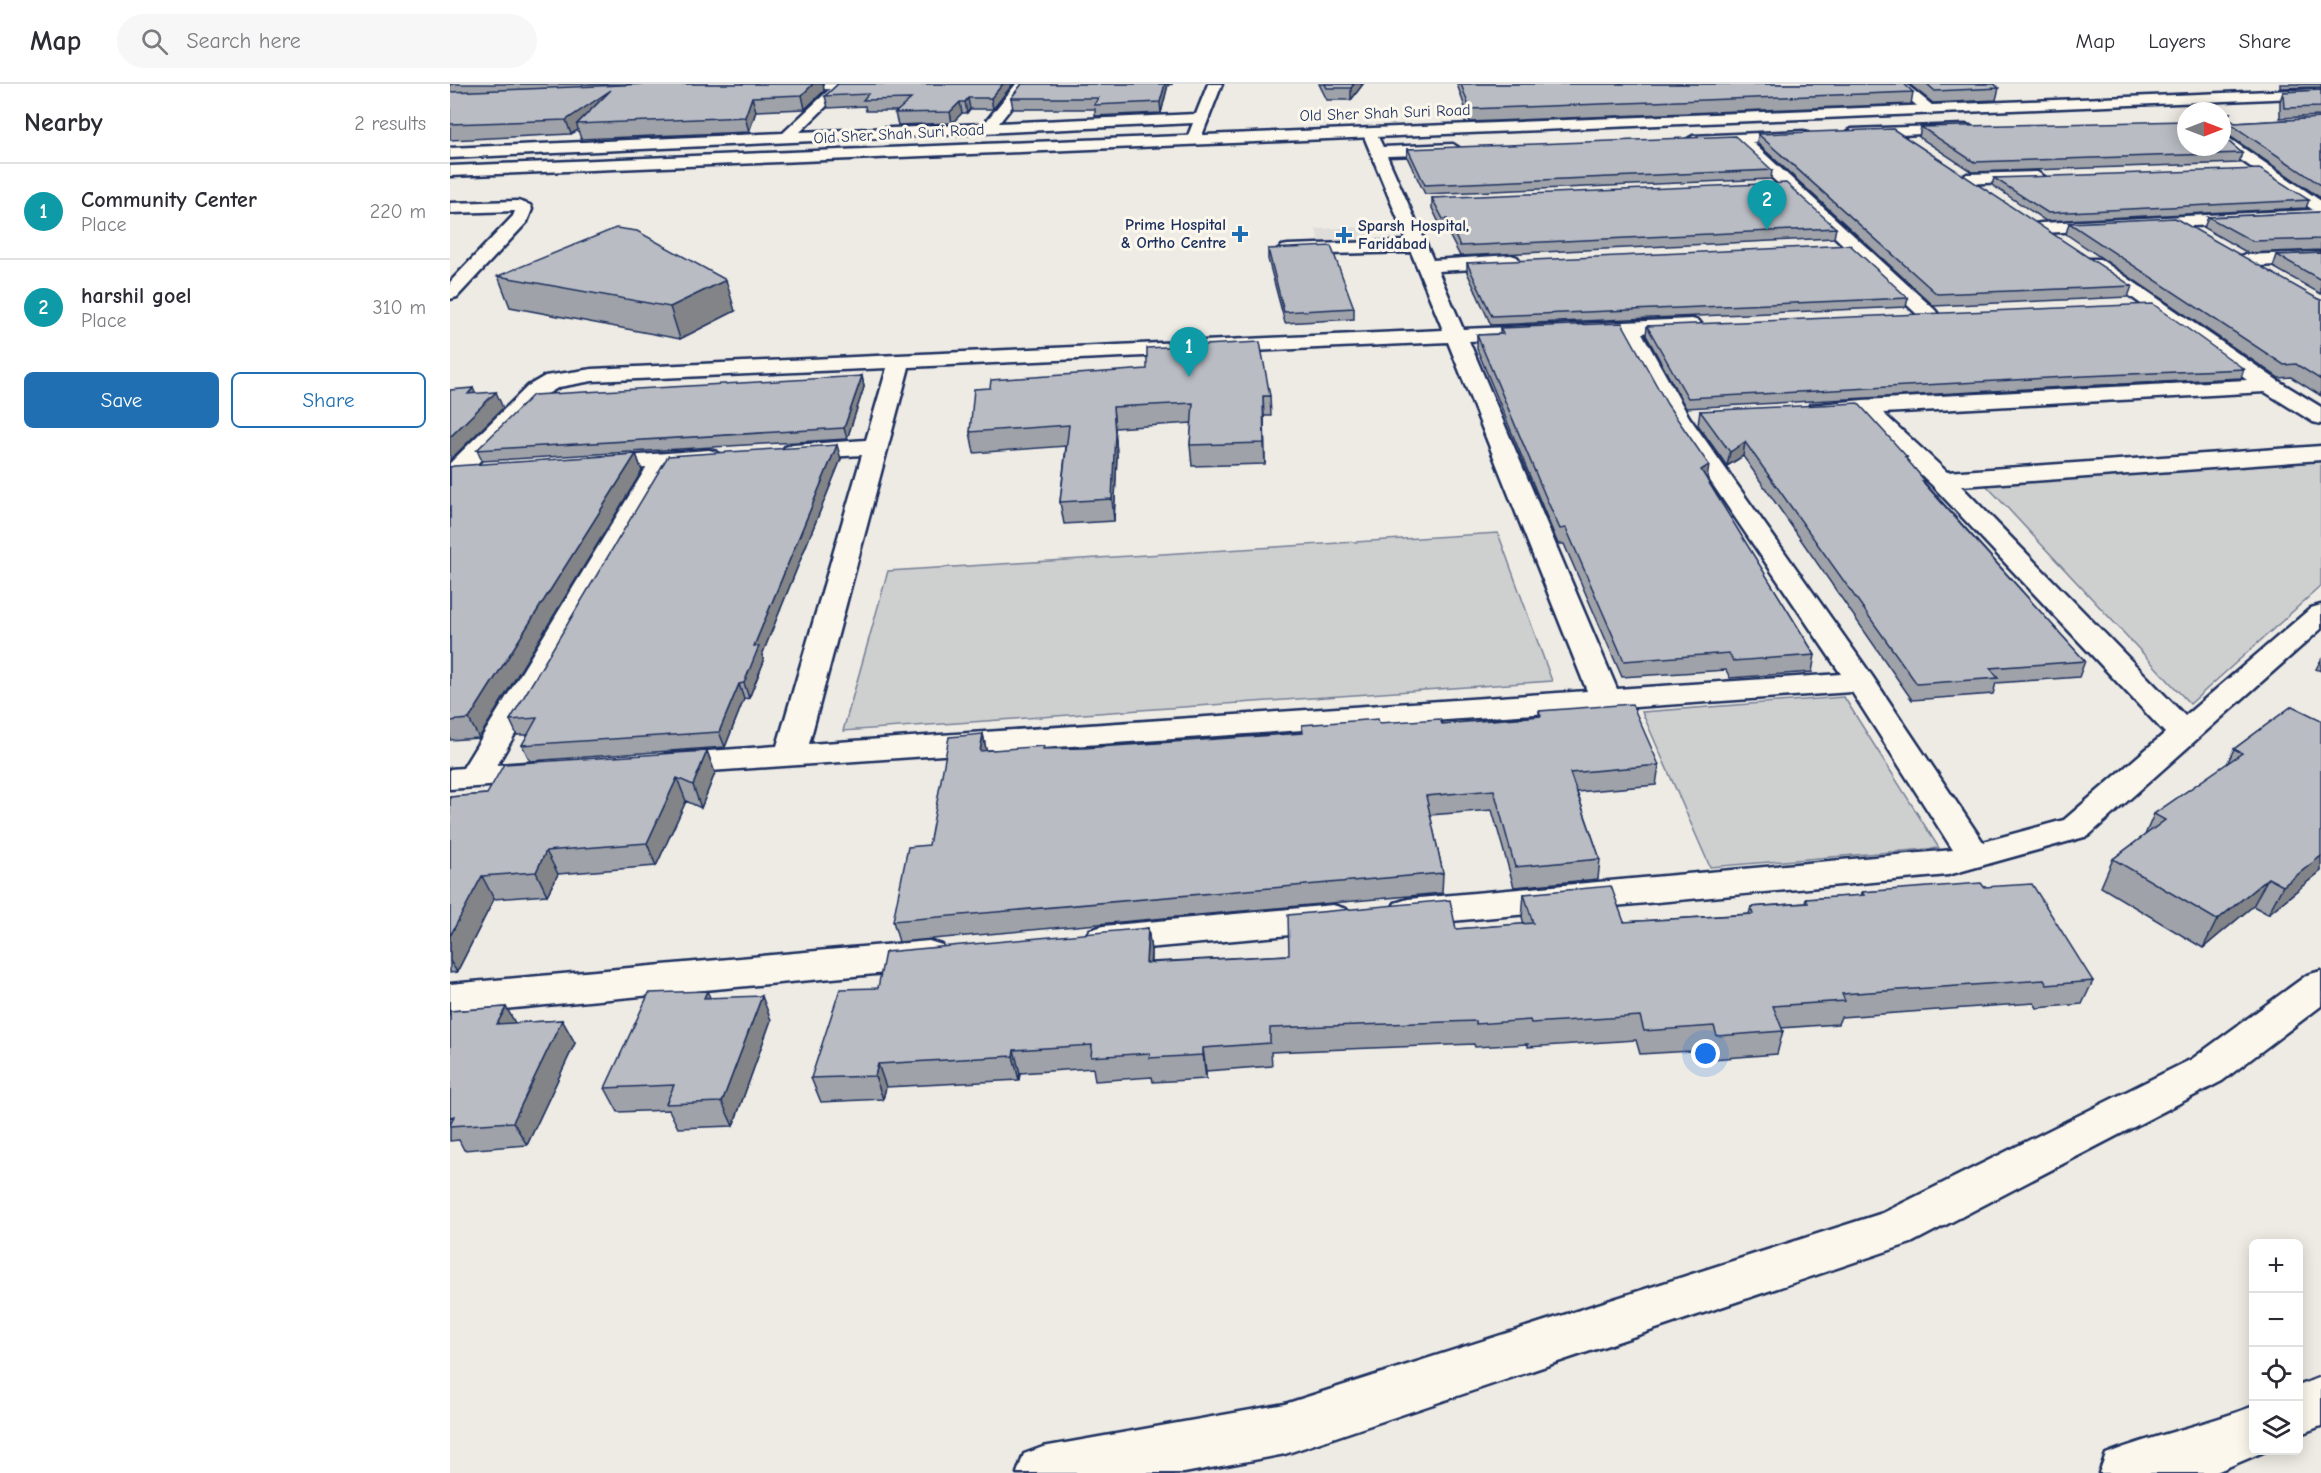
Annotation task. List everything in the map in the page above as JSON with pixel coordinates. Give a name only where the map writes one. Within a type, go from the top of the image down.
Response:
[{"type":"main road","points":[[769,87],[841,84]]},
{"type":"main road","points":[[785,139],[841,84]]},
{"type":"main road","points":[[987,129],[1023,84]]},
{"type":"main road","points":[[1193,139],[1215,84]]},
{"type":"main road","points":[[1852,84],[1898,84],[1931,110]]},
{"type":"main road","name":"Old Sher Shah Suri Road","points":[[450,171],[1193,139],[1373,142],[1722,118],[2321,93]]},
{"type":"main road","points":[[2278,95],[2304,108]]},
{"type":"main road","points":[[1711,101],[1722,118]]},
{"type":"main road","points":[[1867,112],[1922,149]]},
{"type":"main road","points":[[450,153],[1201,118]]},
{"type":"main road","points":[[1839,134],[1977,129]]},
{"type":"main road","points":[[1680,141],[1817,135]]},
{"type":"main road","points":[[1739,138],[1928,314]]},
{"type":"main road","points":[[1373,142],[1471,148]]},
{"type":"main road","points":[[1373,142],[1405,202],[1422,256],[1606,700]]},
{"type":"main road","points":[[2231,147],[2321,208]]},
{"type":"main road","points":[[1949,167],[1995,197]]},
{"type":"main road","points":[[2237,170],[2261,169]]},
{"type":"main road","points":[[1967,179],[2049,176]]},
{"type":"main road","points":[[1766,186],[1789,185]]},
{"type":"main road","points":[[450,208],[518,206],[524,209],[521,218],[450,293]]},
{"type":"main road","points":[[2041,228],[2321,215]]},
{"type":"main road","points":[[2023,216],[2155,304],[2269,385],[2321,417]]},
{"type":"main road","points":[[2176,222],[2205,238]]},
{"type":"main road","points":[[1830,246],[1854,245]]},
{"type":"main road","points":[[2224,250],[2272,277]]},
{"type":"main road","points":[[1271,251],[1533,260]]},
{"type":"main road","points":[[2243,261],[2321,257]]},
{"type":"main road","points":[[2120,305],[2155,304]]},
{"type":"main road","points":[[1905,315],[1952,313]]},
{"type":"main road","points":[[452,475],[536,391],[553,381],[592,375],[1709,324]]},
{"type":"main road","points":[[1629,328],[1974,855]]},
{"type":"main road","points":[[790,756],[900,361]]},
{"type":"main road","points":[[1793,411],[2269,385]]},
{"type":"main road","points":[[1863,407],[1941,480],[2184,734]]},
{"type":"main road","points":[[769,453],[875,447]]},
{"type":"main road","points":[[1941,480],[2321,453]]},
{"type":"main road","points":[[570,466],[734,456]]},
{"type":"main road","points":[[462,778],[663,460]]},
{"type":"main road","points":[[452,475],[488,471]]},
{"type":"main road","points":[[1068,942],[1936,864],[1974,855],[2076,828],[2321,614]]},
{"type":"main road","points":[[638,766],[1861,682]]},
{"type":"main road","points":[[462,778],[568,771]]},
{"type":"main road","points":[[450,999],[961,952]]},
{"type":"main road","points":[[1043,1473],[1285,1429],[1895,1229],[2206,1070],[2321,985]]},
{"type":"main road","points":[[2303,1409],[2321,1401]]},
{"type":"main road","points":[[2125,1473],[2222,1445],[2249,1433]]},
{"type":"shaded area","name":"Sparsh Hospital, Faridabad","points":[[1367,227],[1372,241],[1319,243],[1316,229]]},
{"type":"shaded area","points":[[2321,461],[2321,586],[2190,704],[1986,485]]},
{"type":"shaded area","points":[[1498,533],[1552,681],[843,731],[888,571]]},
{"type":"shaded area","points":[[1844,697],[1939,848],[1710,867],[1642,712]]},
{"type":"building","points":[[646,84],[813,84],[802,95],[752,97],[745,117],[577,124],[611,90],[566,120],[450,124],[450,92]]},
{"type":"building","points":[[838,84],[1003,84],[991,98],[968,98],[950,112],[895,113],[911,99],[863,100],[868,94],[825,96]]},
{"type":"building","points":[[1022,84],[1165,84],[1160,102],[1094,105],[1098,98],[1011,98]]},
{"type":"building","points":[[1325,84],[1354,84],[1351,88],[1327,88]]},
{"type":"building","points":[[1461,84],[1904,84],[1913,92],[1470,109]]},
{"type":"building","points":[[1927,84],[1994,84],[1999,88],[1935,91]]},
{"type":"building","points":[[2321,90],[2321,107],[2284,108],[2283,92]]},
{"type":"building","points":[[2321,118],[2321,185],[2232,125],[2231,120],[2235,123]]},
{"type":"building","points":[[2177,121],[2177,155],[1974,162],[1921,127]]},
{"type":"building","points":[[1893,129],[2132,286],[1937,294],[1758,134]]},
{"type":"building","points":[[1735,136],[1772,170],[1425,185],[1408,149]]},
{"type":"building","points":[[2231,144],[2242,153],[2231,153]]},
{"type":"building","points":[[2260,169],[2309,200],[2048,213],[1994,178]]},
{"type":"building","points":[[1786,183],[1836,228],[1460,246],[1447,219],[1443,219],[1432,198]]},
{"type":"building","points":[[2321,212],[2321,239],[2252,241],[2208,217]]},
{"type":"building","points":[[2175,218],[2321,300],[2321,380],[2296,364],[2284,365],[2069,223]]},
{"type":"building","points":[[616,228],[637,231],[726,280],[670,307],[498,276]]},
{"type":"building","points":[[1850,245],[1908,298],[1492,316],[1467,263]]},
{"type":"building","points":[[1331,246],[1354,308],[1284,312],[1268,249]]},
{"type":"building","points":[[2321,253],[2321,280],[2277,255]]},
{"type":"building","points":[[2153,304],[2244,369],[1688,398],[1647,326]]},
{"type":"building","points":[[1622,323],[1667,404],[1709,465],[1701,470],[1815,655],[1733,661],[1729,653],[1624,661],[1566,528],[1560,529],[1477,335],[1503,334],[1500,328]]},
{"type":"building","points":[[1260,342],[1270,396],[1263,396],[1264,443],[1190,445],[1193,403],[1113,407],[1115,433],[1112,499],[1060,502],[1069,425],[970,432],[974,389],[990,388],[991,380],[1147,369],[1147,348]]},
{"type":"building","points":[[862,376],[844,428],[477,450],[533,395]]},
{"type":"building","points":[[473,388],[468,394],[496,392],[450,437],[450,390]]},
{"type":"building","points":[[1858,403],[1907,457],[1905,457],[1925,481],[1922,481],[2085,661],[1990,668],[1998,678],[1917,684],[1745,442],[1730,452],[1700,411]]},
{"type":"building","points":[[837,445],[754,646],[759,646],[744,683],[739,684],[719,732],[522,745],[537,718],[510,720],[668,456]]},
{"type":"building","points":[[636,454],[469,719],[450,721],[450,467]]},
{"type":"building","points":[[1632,704],[1659,765],[1570,773],[1600,859],[1515,867],[1494,790],[1426,796],[1443,873],[893,921],[908,847],[929,845],[949,737],[983,734],[980,751],[1044,746],[1043,749],[1084,748],[1303,733],[1302,725],[1378,719],[1379,723],[1440,719],[1442,724],[1541,716],[1539,711]]},
{"type":"building","points":[[2292,706],[2321,720],[2321,856],[2283,886],[2268,878],[2217,920],[2113,859],[2165,820],[2154,814],[2242,753],[2234,749]]},
{"type":"building","points":[[707,751],[693,785],[677,778],[647,843],[546,851],[536,872],[482,876],[450,936],[450,797],[487,794],[504,764]]},
{"type":"building","points":[[1981,883],[1984,887],[2032,884],[2093,981],[2047,985],[2044,980],[1842,994],[1845,1001],[1773,1006],[1783,1031],[1717,1036],[1714,1026],[1644,1031],[1640,1016],[1531,1023],[1530,1020],[1476,1024],[1476,1021],[1270,1028],[1270,1043],[1203,1048],[1203,1055],[1149,1058],[1150,1053],[1091,1057],[1092,1045],[1014,1050],[1013,1056],[878,1064],[875,1076],[811,1078],[840,989],[878,988],[885,952],[1148,928],[1146,963],[1289,955],[1288,915],[1450,900],[1456,929],[1533,923],[1524,894],[1611,886],[1624,922],[1753,914],[1751,907],[1808,903],[1806,899],[1864,895],[1862,892]]},
{"type":"building","points":[[707,991],[704,998],[762,996],[722,1102],[666,1104],[674,1085],[605,1088],[649,993]]},
{"type":"building","points":[[506,1007],[497,1024],[562,1020],[513,1122],[450,1126],[454,1116],[450,1117],[450,1011]]},
{"type":"place","name":"harshil goel","points":[[1767,230]]},
{"type":"place","name":"Prime Hospital & Ortho Centre","points":[[1240,234]]},
{"type":"place","name":"Sparsh Hospital, Faridabad","points":[[1344,235]]},
{"type":"place","name":"Community Center","points":[[1189,377]]}]
